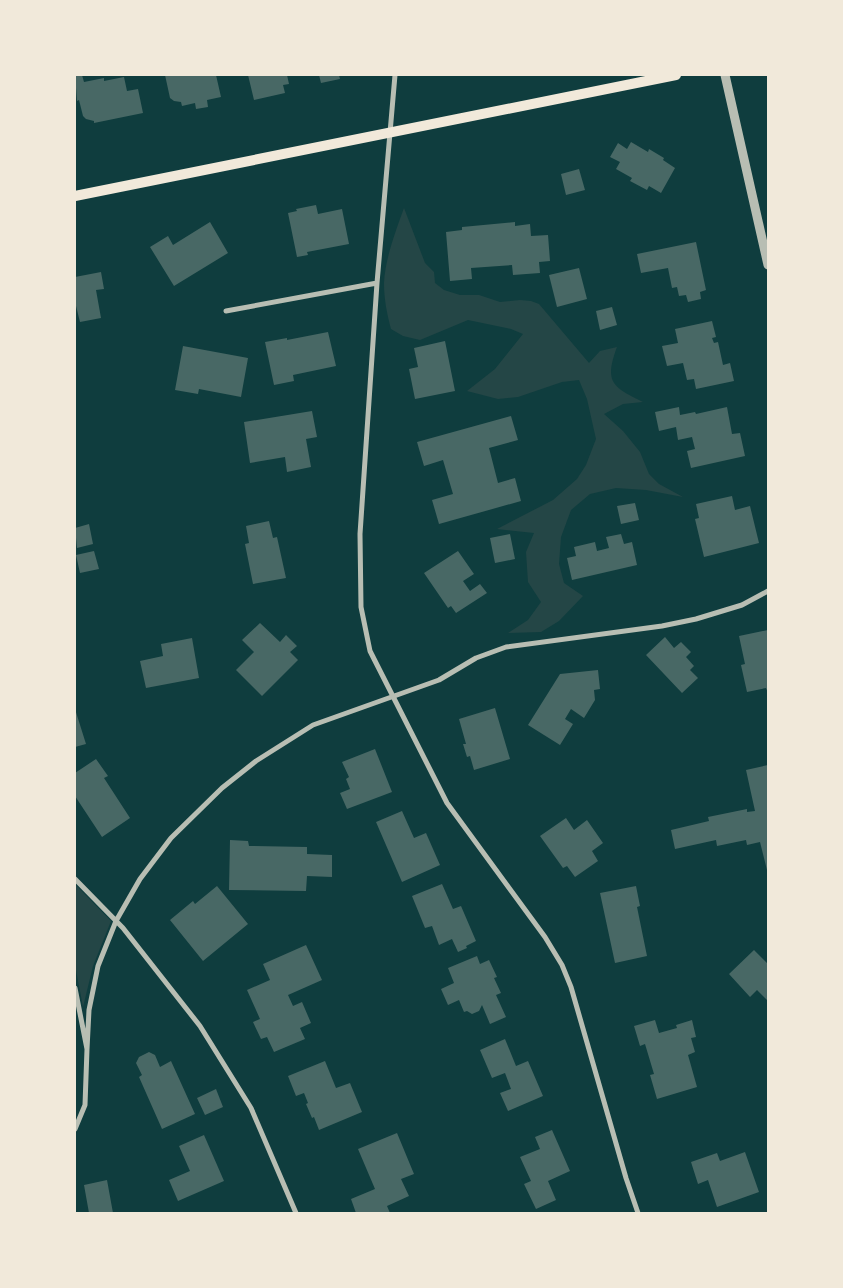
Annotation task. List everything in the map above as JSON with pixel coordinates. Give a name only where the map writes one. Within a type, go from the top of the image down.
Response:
[{"type":"main road","points":[[75,196],[391,134],[676,75]]},
{"type":"street","points":[[395,75],[377,282],[360,534],[362,607],[370,652],[447,803],[546,936],[562,965],[571,987],[626,1178],[638,1213]]},
{"type":"street","points":[[725,75],[768,265]]},
{"type":"street","points":[[226,311],[377,282]]},
{"type":"street","points":[[75,1129],[85,1105],[88,1010],[98,966],[116,921],[140,879],[170,838],[222,788],[256,760],[313,725],[439,680],[476,658],[506,647],[662,626],[742,605],[768,592]]},
{"type":"street","points":[[75,879],[116,921],[200,1026],[251,1108],[296,1213]]},
{"type":"street","points":[[75,988],[87,1050]]},
{"type":"shaded area","points":[[404,208],[425,263],[434,272],[435,283],[444,290],[460,295],[479,295],[500,302],[520,300],[539,304],[589,363],[600,351],[617,347],[611,368],[611,376],[618,387],[624,392],[643,402],[623,404],[604,414],[623,431],[640,452],[649,474],[659,484],[683,497],[646,490],[616,488],[590,494],[571,510],[561,537],[559,564],[564,583],[583,596],[559,621],[541,632],[508,633],[528,620],[541,602],[528,582],[526,552],[534,533],[497,529],[553,500],[577,479],[586,465],[596,439],[587,399],[579,380],[562,382],[518,397],[498,399],[467,391],[495,369],[523,334],[511,329],[468,320],[420,340],[403,336],[391,329],[385,301],[386,264]]},
{"type":"shaded area","points":[[75,884],[111,921],[93,966],[83,1007],[75,965]]},
{"type":"building","points":[[75,75],[82,75],[84,82],[124,77],[127,91],[138,89],[143,113],[94,123],[94,121],[86,119],[83,116],[79,100],[77,101]]},
{"type":"building","points":[[165,75],[216,75],[221,97],[207,100],[208,107],[196,109],[195,103],[182,106],[181,102],[170,98]]},
{"type":"building","points":[[248,75],[287,75],[289,84],[283,85],[285,93],[254,100]]},
{"type":"building","points":[[319,75],[339,75],[340,79],[321,83]]},
{"type":"building","points":[[631,142],[648,152],[649,149],[664,158],[663,160],[675,168],[661,193],[649,186],[647,190],[630,181],[632,178],[616,169],[620,162],[610,157],[618,143],[627,149]]},
{"type":"building","points":[[579,169],[585,190],[566,195],[561,174]]},
{"type":"building","points":[[316,205],[318,214],[342,209],[349,244],[307,252],[308,255],[297,257],[288,213],[297,211],[296,209]]},
{"type":"building","points":[[210,222],[228,253],[174,286],[150,247],[168,236],[173,245]]},
{"type":"building","points":[[515,222],[515,226],[530,224],[531,236],[548,235],[550,261],[539,262],[540,273],[513,275],[512,265],[471,268],[472,279],[450,281],[446,232],[462,230],[462,227]]},
{"type":"building","points":[[696,242],[706,290],[700,292],[701,299],[688,302],[686,295],[679,296],[677,287],[672,288],[668,268],[641,273],[637,254]]},
{"type":"building","points":[[579,268],[587,299],[557,307],[549,275]]},
{"type":"building","points":[[101,272],[104,289],[96,290],[101,318],[80,322],[75,306],[75,277]]},
{"type":"building","points":[[612,307],[617,325],[600,330],[596,311]]},
{"type":"building","points":[[712,321],[716,337],[712,338],[714,343],[718,342],[723,365],[730,363],[734,381],[696,389],[694,379],[687,380],[683,363],[667,366],[662,346],[678,343],[675,329]]},
{"type":"building","points":[[328,332],[336,366],[293,375],[294,381],[274,385],[265,342]]},
{"type":"building","points":[[445,341],[455,391],[415,399],[409,369],[418,367],[414,348]]},
{"type":"building","points":[[183,346],[248,358],[241,397],[199,389],[198,394],[175,390]]},
{"type":"building","points":[[679,407],[680,415],[695,412],[696,414],[727,407],[732,434],[740,433],[745,456],[691,468],[687,451],[695,449],[692,437],[678,440],[676,427],[659,431],[655,412]]},
{"type":"building","points":[[312,411],[317,437],[306,439],[311,467],[287,472],[285,457],[250,463],[244,422]]},
{"type":"building","points":[[511,416],[518,440],[489,448],[498,483],[515,478],[521,501],[439,524],[432,500],[453,494],[443,460],[424,466],[417,442]]},
{"type":"building","points":[[732,496],[735,510],[750,506],[759,543],[704,557],[695,519],[699,518],[696,504]]},
{"type":"building","points":[[635,503],[639,520],[621,524],[617,506]]},
{"type":"building","points":[[269,521],[273,538],[277,537],[286,578],[253,584],[245,544],[249,543],[246,526]]},
{"type":"building","points":[[89,524],[93,544],[77,548],[75,528]]},
{"type":"building","points":[[510,534],[515,559],[495,563],[490,538]]},
{"type":"building","points":[[621,534],[624,544],[632,542],[637,565],[572,580],[567,558],[576,556],[574,547],[595,542],[597,551],[609,548],[606,537]]},
{"type":"building","points":[[94,551],[99,569],[80,573],[76,555]]},
{"type":"building","points":[[458,551],[474,574],[463,581],[470,591],[480,584],[487,593],[456,613],[451,606],[448,608],[424,573]]},
{"type":"building","points":[[260,623],[280,642],[286,635],[297,646],[290,652],[298,660],[262,696],[236,670],[254,652],[242,640]]},
{"type":"building","points":[[768,630],[768,693],[766,688],[747,692],[741,665],[745,664],[739,636]]},
{"type":"building","points":[[665,637],[674,648],[681,642],[691,652],[686,657],[694,666],[690,670],[698,678],[682,693],[646,655]]},
{"type":"building","points":[[192,638],[199,678],[146,688],[140,661],[163,656],[161,644]]},
{"type":"building","points":[[598,670],[600,689],[594,690],[595,700],[584,718],[571,709],[565,719],[573,724],[560,745],[528,725],[560,674]]},
{"type":"building","points":[[495,708],[510,759],[474,770],[470,756],[467,757],[463,744],[466,744],[459,719]]},
{"type":"building","points":[[75,709],[86,744],[75,747]]},
{"type":"building","points":[[375,749],[392,792],[347,809],[340,793],[350,789],[346,779],[349,777],[342,762]]},
{"type":"building","points":[[96,759],[108,776],[104,778],[130,818],[102,837],[75,796],[75,773]]},
{"type":"building","points":[[768,765],[768,874],[760,842],[747,845],[746,840],[717,846],[716,840],[675,849],[671,830],[709,821],[708,817],[747,809],[747,812],[755,811],[746,770]]},
{"type":"building","points":[[402,811],[414,838],[426,833],[440,865],[402,882],[376,822]]},
{"type":"building","points":[[566,818],[574,830],[587,820],[603,843],[592,851],[598,861],[575,877],[567,866],[563,868],[540,836]]},
{"type":"building","points":[[230,840],[248,841],[249,846],[307,847],[307,854],[332,855],[332,877],[307,876],[306,891],[229,890]]},
{"type":"building","points":[[442,884],[453,909],[461,906],[476,941],[458,952],[452,939],[439,945],[432,926],[425,928],[412,896]]},
{"type":"building","points":[[217,886],[248,924],[203,961],[170,920],[193,901],[195,904]]},
{"type":"building","points":[[636,886],[640,906],[637,907],[647,956],[615,963],[600,893]]},
{"type":"building","points":[[306,945],[322,980],[288,995],[293,1006],[302,1002],[311,1023],[300,1028],[305,1039],[274,1052],[267,1037],[261,1039],[253,1022],[260,1019],[247,990],[270,980],[263,964]]},
{"type":"building","points":[[754,950],[768,964],[768,1001],[757,990],[750,997],[729,974]]},
{"type":"building","points":[[477,956],[480,964],[489,960],[497,977],[494,978],[501,993],[496,995],[506,1017],[490,1024],[482,1005],[479,1011],[472,1014],[467,1011],[464,1012],[459,1000],[448,1005],[441,989],[454,983],[448,968]]},
{"type":"building","points":[[655,1020],[659,1033],[677,1028],[676,1025],[692,1020],[696,1037],[691,1038],[695,1052],[688,1055],[697,1087],[657,1099],[650,1075],[654,1074],[645,1044],[640,1046],[634,1026]]},
{"type":"building","points":[[505,1039],[516,1066],[528,1061],[543,1096],[508,1111],[500,1093],[511,1089],[505,1073],[492,1078],[480,1050]]},
{"type":"building","points":[[149,1052],[155,1055],[160,1067],[171,1061],[195,1114],[162,1129],[139,1077],[142,1075],[136,1063],[139,1057]]},
{"type":"building","points":[[325,1061],[336,1088],[350,1083],[362,1112],[319,1130],[306,1104],[308,1103],[304,1093],[296,1096],[288,1076]]},
{"type":"building","points":[[216,1089],[223,1107],[205,1115],[197,1098]]},
{"type":"building","points":[[552,1130],[570,1171],[548,1181],[556,1200],[536,1209],[524,1184],[531,1181],[520,1157],[540,1149],[535,1137]]},
{"type":"building","points":[[397,1133],[414,1174],[401,1179],[409,1196],[387,1206],[390,1213],[356,1213],[351,1199],[375,1189],[358,1149]]},
{"type":"building","points":[[204,1135],[224,1181],[178,1201],[169,1180],[190,1171],[179,1146]]},
{"type":"building","points":[[745,1152],[759,1192],[717,1207],[708,1180],[698,1184],[691,1162],[717,1153],[720,1161]]},
{"type":"building","points":[[107,1180],[113,1213],[89,1213],[84,1185]]}]
